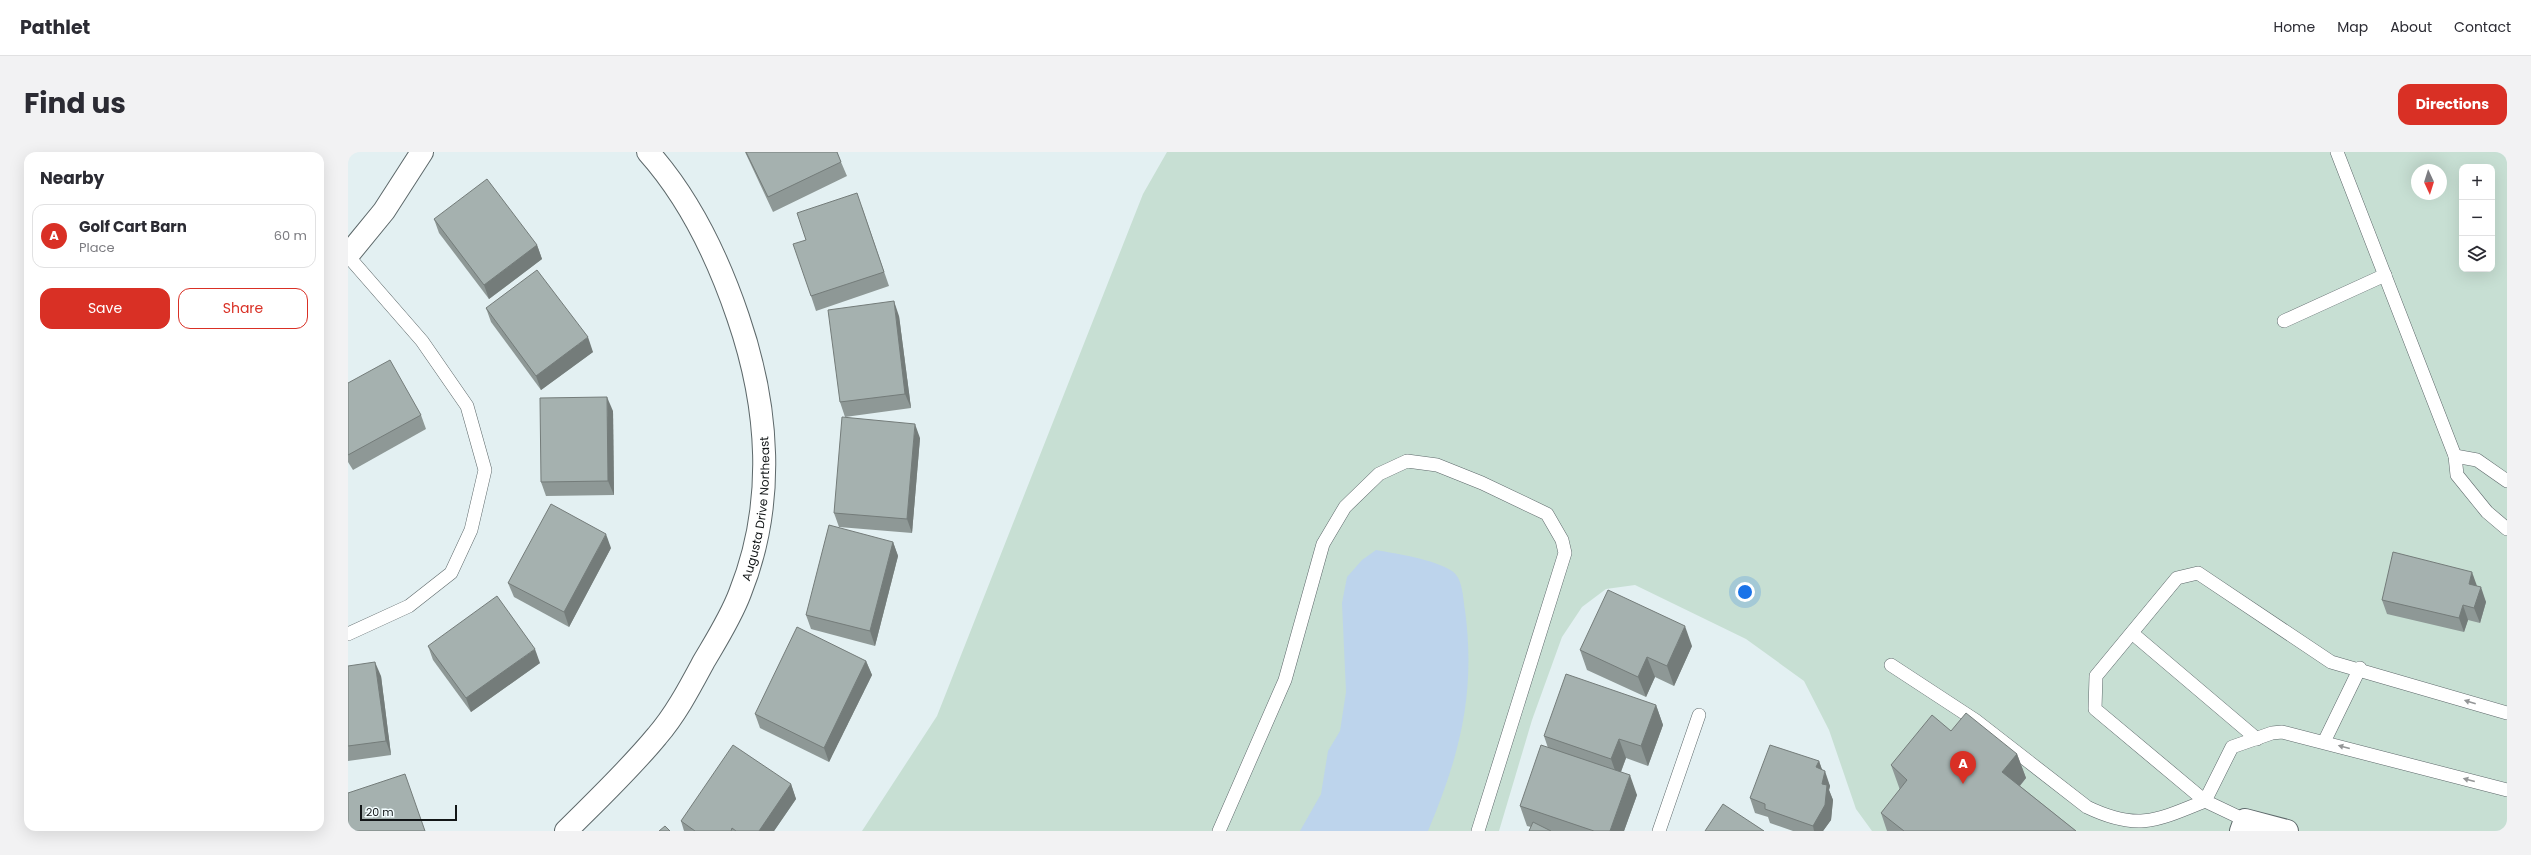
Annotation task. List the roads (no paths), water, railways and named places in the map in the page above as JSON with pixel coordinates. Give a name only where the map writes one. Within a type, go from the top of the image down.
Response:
[{"type":"street","points":[[348,255],[384,211],[422,152]]},
{"type":"street","name":"Augusta Drive Northeast","points":[[566,831],[621,777],[658,735],[686,693],[741,592],[762,517],[765,448],[760,400],[752,358],[726,280],[705,236],[680,196],[648,152]]},
{"type":"street","points":[[2243,825],[2287,831]]},
{"type":"lane","points":[[2337,152],[2455,456],[2457,475],[2487,512],[2507,529]]},
{"type":"lane","points":[[348,255],[422,342],[467,406],[485,470],[471,530],[451,573],[409,606],[348,634]]},
{"type":"lane","points":[[2284,321],[2385,275]]},
{"type":"lane","points":[[2455,456],[2477,460],[2507,481]]},
{"type":"lane","points":[[1219,831],[1285,680],[1324,544],[1345,507],[1379,474],[1407,460],[1437,465],[1482,483],[1547,514],[1562,540],[1565,553],[1478,831]]},
{"type":"lane","points":[[2243,825],[2205,800],[2095,709],[2096,676],[2177,578],[2198,573],[2331,662],[2360,668],[2507,713]]},
{"type":"lane","points":[[2132,633],[2257,738]]},
{"type":"lane","points":[[1892,665],[1975,720],[2087,807],[2106,818],[2133,826],[2148,824],[2205,800],[2232,747],[2257,738],[2282,732],[2507,790]]},
{"type":"lane","points":[[2324,742],[2360,668]]},
{"type":"lane","points":[[1659,831],[1699,715]]},
{"type":"water","points":[[1376,550],[1435,563],[1452,571],[1458,578],[1464,600],[1468,640],[1468,669],[1467,696],[1457,750],[1449,776],[1428,831],[1300,831],[1321,794],[1328,751],[1340,731],[1346,692],[1342,603],[1347,577],[1362,560]]},
{"type":"place","name":"Golf Cart Barn","points":[[1963,784]]}]
